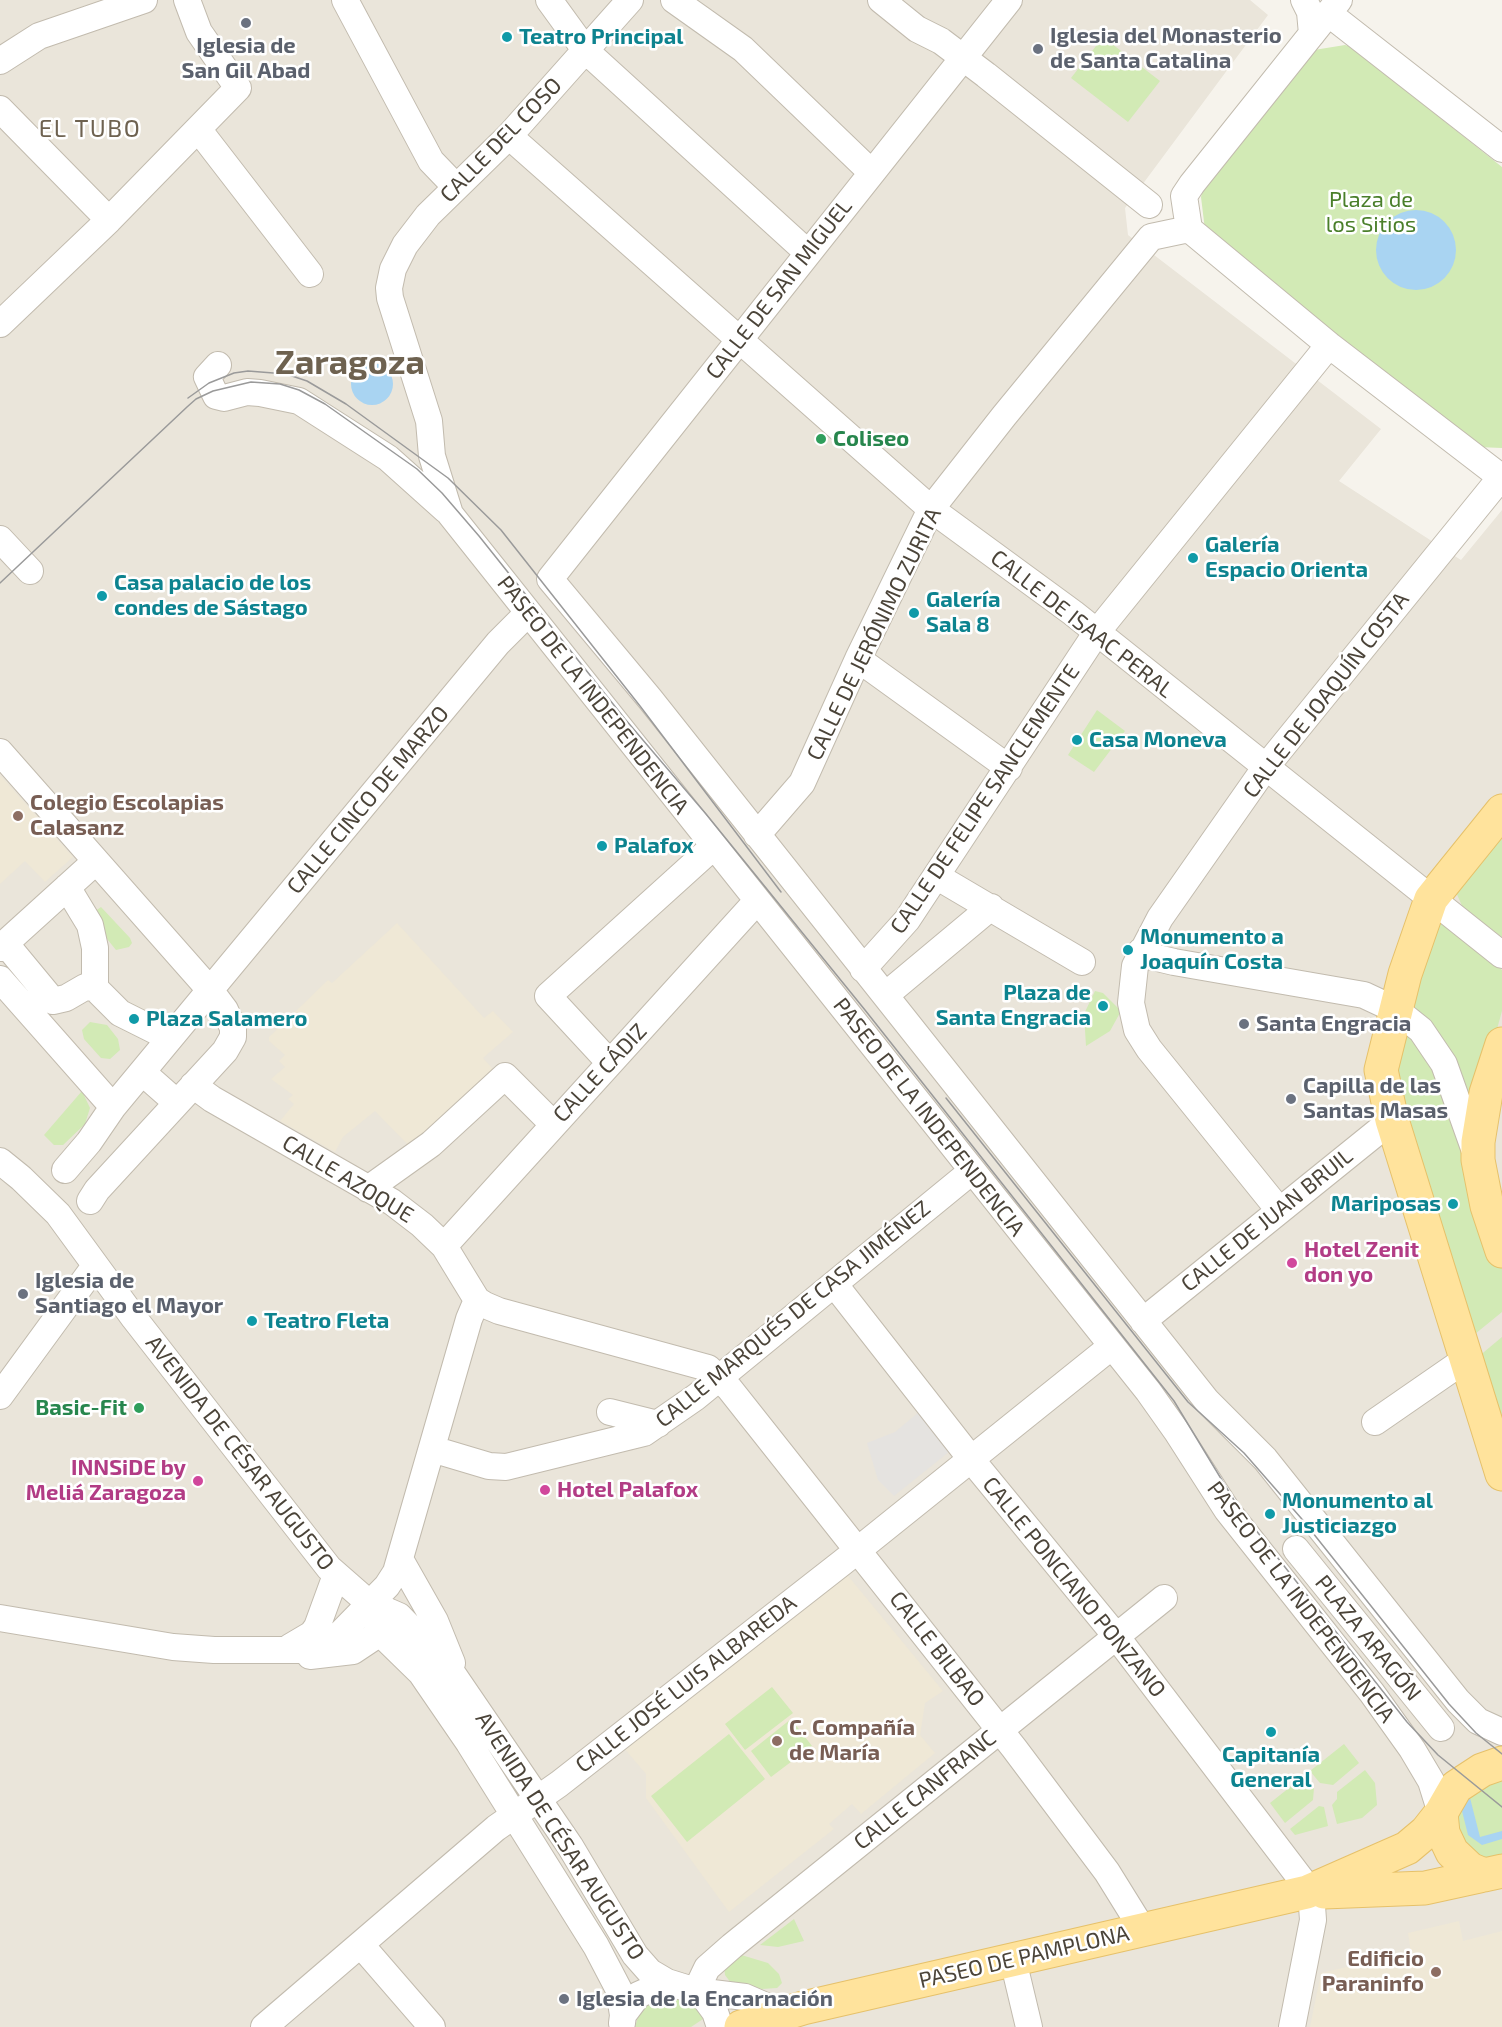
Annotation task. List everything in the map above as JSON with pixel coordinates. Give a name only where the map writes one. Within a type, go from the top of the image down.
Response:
[{"type":"main road","points":[[1502,811],[1431,899],[1396,1010],[1381,1070],[1392,1120],[1502,1474]]},
{"type":"main road","points":[[1502,1044],[1480,1118],[1478,1160],[1488,1206],[1502,1251]]},
{"type":"main road","name":"PASEO DE PAMPLONA","points":[[741,2027],[782,2013],[1307,1892],[1407,1848],[1426,1832],[1441,1813],[1456,1787],[1482,1770],[1502,1763]]},
{"type":"main road","points":[[1441,1813],[1443,1833],[1452,1852],[1470,1869],[1493,1873]]},
{"type":"main road","name":"PASEO DE PAMPLONA","points":[[1307,1892],[1425,1888],[1493,1873]]},
{"type":"street","points":[[0,61],[39,36],[144,0]]},
{"type":"street","points":[[0,324],[109,220],[238,88],[199,32],[187,0]]},
{"type":"street","points":[[345,0],[431,161],[456,187]]},
{"type":"street","points":[[549,0],[585,51],[808,253]]},
{"type":"street","name":"CALLE DEL COSO","points":[[429,421],[396,319],[389,288],[397,261],[420,225],[508,136],[630,0]]},
{"type":"street","points":[[674,0],[743,49],[871,172]]},
{"type":"street","points":[[881,0],[917,29],[941,41],[1149,204],[1151,237],[1189,229]]},
{"type":"street","name":"CALLE DE SAN MIGUEL","points":[[550,579],[1009,0]]},
{"type":"street","points":[[1304,0],[1310,12],[1312,34]]},
{"type":"street","points":[[1149,204],[1184,196],[1333,7],[1501,146]]},
{"type":"street","points":[[0,109],[109,220]]},
{"type":"street","points":[[198,129],[310,274]]},
{"type":"street","name":"CALLE DE ISAAC PERAL","points":[[508,136],[931,509],[1097,632],[1502,955]]},
{"type":"street","points":[[1184,196],[1189,229],[1329,345],[1502,477]]},
{"type":"street","name":"CALLE DE JERÓNIMO ZURITA","points":[[757,835],[802,783],[858,659],[931,509],[1151,237]]},
{"type":"street","name":"CALLE DE FELIPE SANCLEMENTE","points":[[863,969],[907,921],[1018,758],[1097,632],[1329,345]]},
{"type":"street","points":[[218,365],[207,377],[216,396],[224,398],[260,393],[299,401],[388,458],[450,514]]},
{"type":"street","name":"PASEO DE LA INDEPENDENCIA","points":[[429,421],[432,456],[450,514],[1112,1346],[1177,1432],[1227,1510],[1372,1693],[1409,1744],[1431,1781],[1441,1813]]},
{"type":"street","name":"CALLE DE JOAQUÍN COSTA","points":[[1141,951],[1160,918],[1265,768],[1502,477]]},
{"type":"street","points":[[0,539],[30,571]]},
{"type":"street","name":"PASEO DE LA INDEPENDENCIA","points":[[550,579],[650,699],[1207,1401],[1256,1449],[1322,1528],[1458,1701],[1478,1721],[1502,1732]]},
{"type":"street","name":"CALLE CINCO DE MARZO","points":[[214,986],[498,643],[528,613]]},
{"type":"street","points":[[858,659],[1018,758]]},
{"type":"street","points":[[0,752],[95,862],[214,986],[231,1021],[233,1037],[225,1051],[90,1201]]},
{"type":"street","points":[[610,1063],[548,996],[714,846]]},
{"type":"street","points":[[95,862],[2,946],[53,1001],[66,998],[85,987],[94,988],[120,1013],[170,1038]]},
{"type":"street","points":[[936,876],[1082,962]]},
{"type":"street","points":[[67,887],[90,925],[96,948],[94,988]]},
{"type":"street","name":"CALLE CÁDIZ","points":[[444,1246],[757,901]]},
{"type":"street","points":[[888,993],[991,907]]},
{"type":"street","points":[[1279,1210],[1149,1049],[1137,1030],[1131,1003],[1133,975],[1141,951],[1174,962],[1364,995],[1396,1010],[1421,1030],[1444,1064],[1478,1160]]},
{"type":"street","points":[[0,979],[113,1107]]},
{"type":"street","points":[[65,1170],[89,1142],[113,1107],[214,986]]},
{"type":"street","points":[[142,1072],[184,1094]]},
{"type":"street","points":[[368,1189],[431,1144],[505,1076],[553,1124]]},
{"type":"street","name":"CALLE AZOQUE","points":[[184,1094],[212,1099],[324,1154],[368,1189],[422,1225],[444,1246],[477,1300]]},
{"type":"street","name":"CALLE DE JUAN BRUIL","points":[[1143,1321],[1392,1120]]},
{"type":"street","name":"AVENIDA DE CÉSAR AUGUSTO","points":[[0,1161],[58,1214],[336,1575],[369,1603],[399,1616],[436,1654],[459,1683],[538,1798],[635,1955],[650,1972],[667,1982],[696,1991],[745,1997],[782,2013]]},
{"type":"street","name":"CALLE MARQUÉS DE CASA JIMÉNEZ","points":[[432,1449],[503,1458],[516,1466],[636,1437],[658,1424],[718,1378],[835,1285],[972,1171]]},
{"type":"street","points":[[0,1396],[96,1266]]},
{"type":"street","name":"CALLE PONCIANO PONZANO","points":[[835,1285],[939,1428],[972,1461],[1116,1636],[1301,1879],[1307,1892],[1313,1920],[1292,2027]]},
{"type":"street","points":[[0,1618],[173,1647],[283,1650],[316,1647],[330,1641],[350,1627],[393,1578],[400,1561],[469,1319],[477,1300]]},
{"type":"street","name":"CALLE BILBAO","points":[[477,1300],[498,1311],[708,1368],[729,1388],[1000,1730],[1107,1872],[1143,1930]]},
{"type":"street","name":"CALLE JOSÉ LUIS ALBAREDA","points":[[264,2027],[514,1815],[972,1461],[1112,1346]]},
{"type":"street","points":[[1375,1422],[1456,1366]]},
{"type":"street","points":[[610,1412],[658,1424]]},
{"type":"street","name":"PLAZA ARAGÓN","points":[[1296,1549],[1441,1728]]},
{"type":"street","name":"AVENIDA DE CÉSAR AUGUSTO","points":[[400,1561],[435,1622],[459,1683]]},
{"type":"street","points":[[283,1650],[306,1638],[317,1627],[336,1575]]},
{"type":"street","name":"CALLE CANFRANC","points":[[696,1991],[702,1976],[712,1963],[1164,1598]]},
{"type":"street","name":"AVENIDA DE CÉSAR AUGUSTO","points":[[369,1603],[380,1633],[416,1666],[514,1815],[615,1978],[621,1997],[622,2021]]},
{"type":"street","points":[[283,1650],[313,1657],[344,1653],[366,1645],[380,1633]]},
{"type":"street","points":[[361,1946],[432,2027]]},
{"type":"street","points":[[1013,1960],[1029,2027]]},
{"type":"street","points":[[622,2021],[638,1995],[652,1986],[667,1982]]},
{"type":"street","points":[[696,1991],[709,2003],[720,2027]]},
{"type":"shaded area","points":[[0,0],[1250,0],[1268,15],[1125,208],[1128,235],[1381,429],[1339,481],[1461,560],[1502,510],[1502,2027],[0,2027]]},
{"type":"shaded area","name":"Colegio Escolapias Calasanz","points":[[0,775],[73,857],[45,882],[25,861],[0,884]]},
{"type":"shaded area","points":[[397,923],[484,1018],[493,1011],[513,1032],[483,1058],[499,1076],[414,1151],[375,1111],[343,1137],[335,1152],[280,1121],[294,1104],[288,1099],[293,1095],[271,1079],[285,1067],[279,1061],[285,1055],[269,1041],[269,1037],[328,980],[332,983]]},
{"type":"shaded area","points":[[919,1412],[950,1451],[894,1496],[878,1480],[867,1443],[895,1432]]},
{"type":"shaded area","name":"C. Compañía de María","points":[[844,1571],[943,1691],[925,1703],[920,1735],[935,1753],[861,1814],[852,1804],[829,1824],[834,1829],[729,1912],[646,1798],[646,1774],[623,1747]]},
{"type":"shaded area","name":"Edificio Paraninfo","points":[[1459,1921],[1463,1941],[1502,1931],[1502,2027],[1310,2027],[1321,1973],[1411,1952],[1408,1933]]},
{"type":"green space","points":[[1103,37],[1160,81],[1128,122],[1071,78]]},
{"type":"green space","name":"Plaza de los Sitios","points":[[1345,45],[1351,47],[1502,167],[1502,448],[1478,447],[1205,230],[1201,197],[1203,190],[1314,50]]},
{"type":"green space","points":[[1097,710],[1125,731],[1094,772],[1068,755]]},
{"type":"green space","points":[[1502,824],[1502,937],[1463,908],[1455,890]]},
{"type":"green space","points":[[101,907],[130,938],[132,943],[129,947],[116,950],[95,924],[91,914]]},
{"type":"green space","points":[[1437,920],[1502,970],[1502,1011],[1473,1116],[1408,1006]]},
{"type":"green space","points":[[1095,991],[1103,993],[1121,1011],[1110,1031],[1086,1046],[1084,1014]]},
{"type":"green space","points":[[90,1022],[107,1025],[118,1039],[120,1050],[110,1059],[101,1058],[84,1039],[82,1030]]},
{"type":"green space","points":[[1403,1035],[1414,1037],[1433,1062],[1502,1267],[1502,1312],[1475,1334],[1398,1119],[1395,1040]]},
{"type":"green space","points":[[82,1091],[90,1108],[85,1124],[63,1145],[54,1145],[44,1135]]},
{"type":"green space","points":[[1502,1337],[1502,1453],[1478,1357]]},
{"type":"green space","points":[[772,1687],[793,1713],[745,1750],[725,1724]]},
{"type":"green space","points":[[791,1719],[812,1746],[771,1777],[751,1751]]},
{"type":"green space","points":[[729,1734],[765,1779],[687,1842],[651,1796]]},
{"type":"green space","points":[[1344,1744],[1359,1763],[1333,1785],[1320,1783],[1310,1771]]},
{"type":"green space","points":[[1365,1770],[1375,1783],[1377,1805],[1362,1818],[1337,1824],[1332,1805],[1337,1799],[1337,1792]]},
{"type":"green space","points":[[1304,1776],[1314,1788],[1313,1800],[1285,1823],[1270,1803]]},
{"type":"green space","points":[[1502,1778],[1502,1858],[1489,1860],[1468,1851],[1456,1823],[1462,1796]]},
{"type":"green space","points":[[1319,1806],[1324,1807],[1328,1826],[1295,1835],[1290,1829]]},
{"type":"green space","points":[[794,1919],[804,1941],[778,1947],[760,1945]]},
{"type":"green space","points":[[738,1954],[768,1963],[779,1974],[782,1983],[777,1988],[762,1989],[731,1983],[725,1975],[724,1965]]},
{"type":"green space","points":[[662,1995],[690,2001],[700,2007],[706,2017],[691,2027],[635,2027],[641,2007]]},
{"type":"water","points":[[1416,210],[1431,213],[1444,222],[1453,235],[1456,250],[1453,265],[1444,278],[1431,287],[1416,290],[1401,287],[1388,278],[1379,265],[1376,250],[1379,235],[1388,222],[1401,213]]},
{"type":"water","points":[[372,363],[387,369],[393,384],[387,399],[372,405],[357,399],[351,384],[357,369]]},
{"type":"water","points":[[1469,1794],[1480,1837],[1502,1831],[1502,1839],[1482,1845],[1468,1835],[1462,1811]]},
{"type":"tram line","points":[[188,398],[209,383],[234,373],[248,371],[286,374],[307,381],[346,404],[448,478],[501,530],[640,706],[781,892]]},
{"type":"tram line","points":[[0,583],[187,407],[196,399],[213,391],[251,382],[280,384],[299,390],[325,404],[417,469],[442,493],[479,536],[625,719],[706,814],[865,1010],[1174,1401],[1240,1510],[1407,1722],[1438,1755],[1502,1807]]},
{"type":"tram line","points":[[946,1098],[1188,1402],[1244,1453],[1301,1518],[1449,1704],[1476,1733],[1502,1754]]},
{"type":"place","name":"Iglesia de San Gil Abad","points":[[246,23]]},
{"type":"place","name":"Teatro Principal","points":[[507,37]]},
{"type":"place","name":"Iglesia del Monasterio de Santa Catalina","points":[[1038,49]]},
{"type":"place","name":"Coliseo","points":[[821,439]]},
{"type":"place","name":"Galería Espacio Orienta","points":[[1193,558]]},
{"type":"place","name":"Casa palacio de los condes de Sástago","points":[[102,596]]},
{"type":"place","name":"Galería Sala 8","points":[[914,613]]},
{"type":"place","name":"Casa Moneva","points":[[1077,740]]},
{"type":"place","name":"Colegio Escolapias Calasanz","points":[[18,816]]},
{"type":"place","name":"Palafox","points":[[602,846]]},
{"type":"place","name":"Monumento a Joaquín Costa","points":[[1128,950]]},
{"type":"place","name":"Plaza de Santa Engracia","points":[[1103,1006]]},
{"type":"place","name":"Plaza Salamero","points":[[134,1019]]},
{"type":"place","name":"Santa Engracia","points":[[1244,1024]]},
{"type":"place","name":"Capilla de las Santas Masas","points":[[1291,1099]]},
{"type":"place","name":"Mariposas","points":[[1453,1204]]},
{"type":"place","name":"Hotel Zenit don yo","points":[[1292,1263]]},
{"type":"place","name":"Iglesia de Santiago el Mayor","points":[[23,1294]]},
{"type":"place","name":"Teatro Fleta","points":[[252,1321]]},
{"type":"place","name":"Basic-Fit","points":[[139,1408]]},
{"type":"place","name":"INNSiDE by Meliá Zaragoza","points":[[198,1481]]},
{"type":"place","name":"Hotel Palafox","points":[[545,1490]]},
{"type":"place","name":"Monumento al Justiciazgo","points":[[1270,1514]]},
{"type":"place","name":"Capitanía General","points":[[1271,1732]]},
{"type":"place","name":"C. Compañía de María","points":[[777,1741]]},
{"type":"place","name":"Edificio Paraninfo","points":[[1436,1972]]},
{"type":"place","name":"Iglesia de la Encarnación","points":[[564,1999]]},
{"type":"district","name":"EL TUBO","points":[[90,129]]},
{"type":"district","name":"Zaragoza","points":[[350,363]]}]
